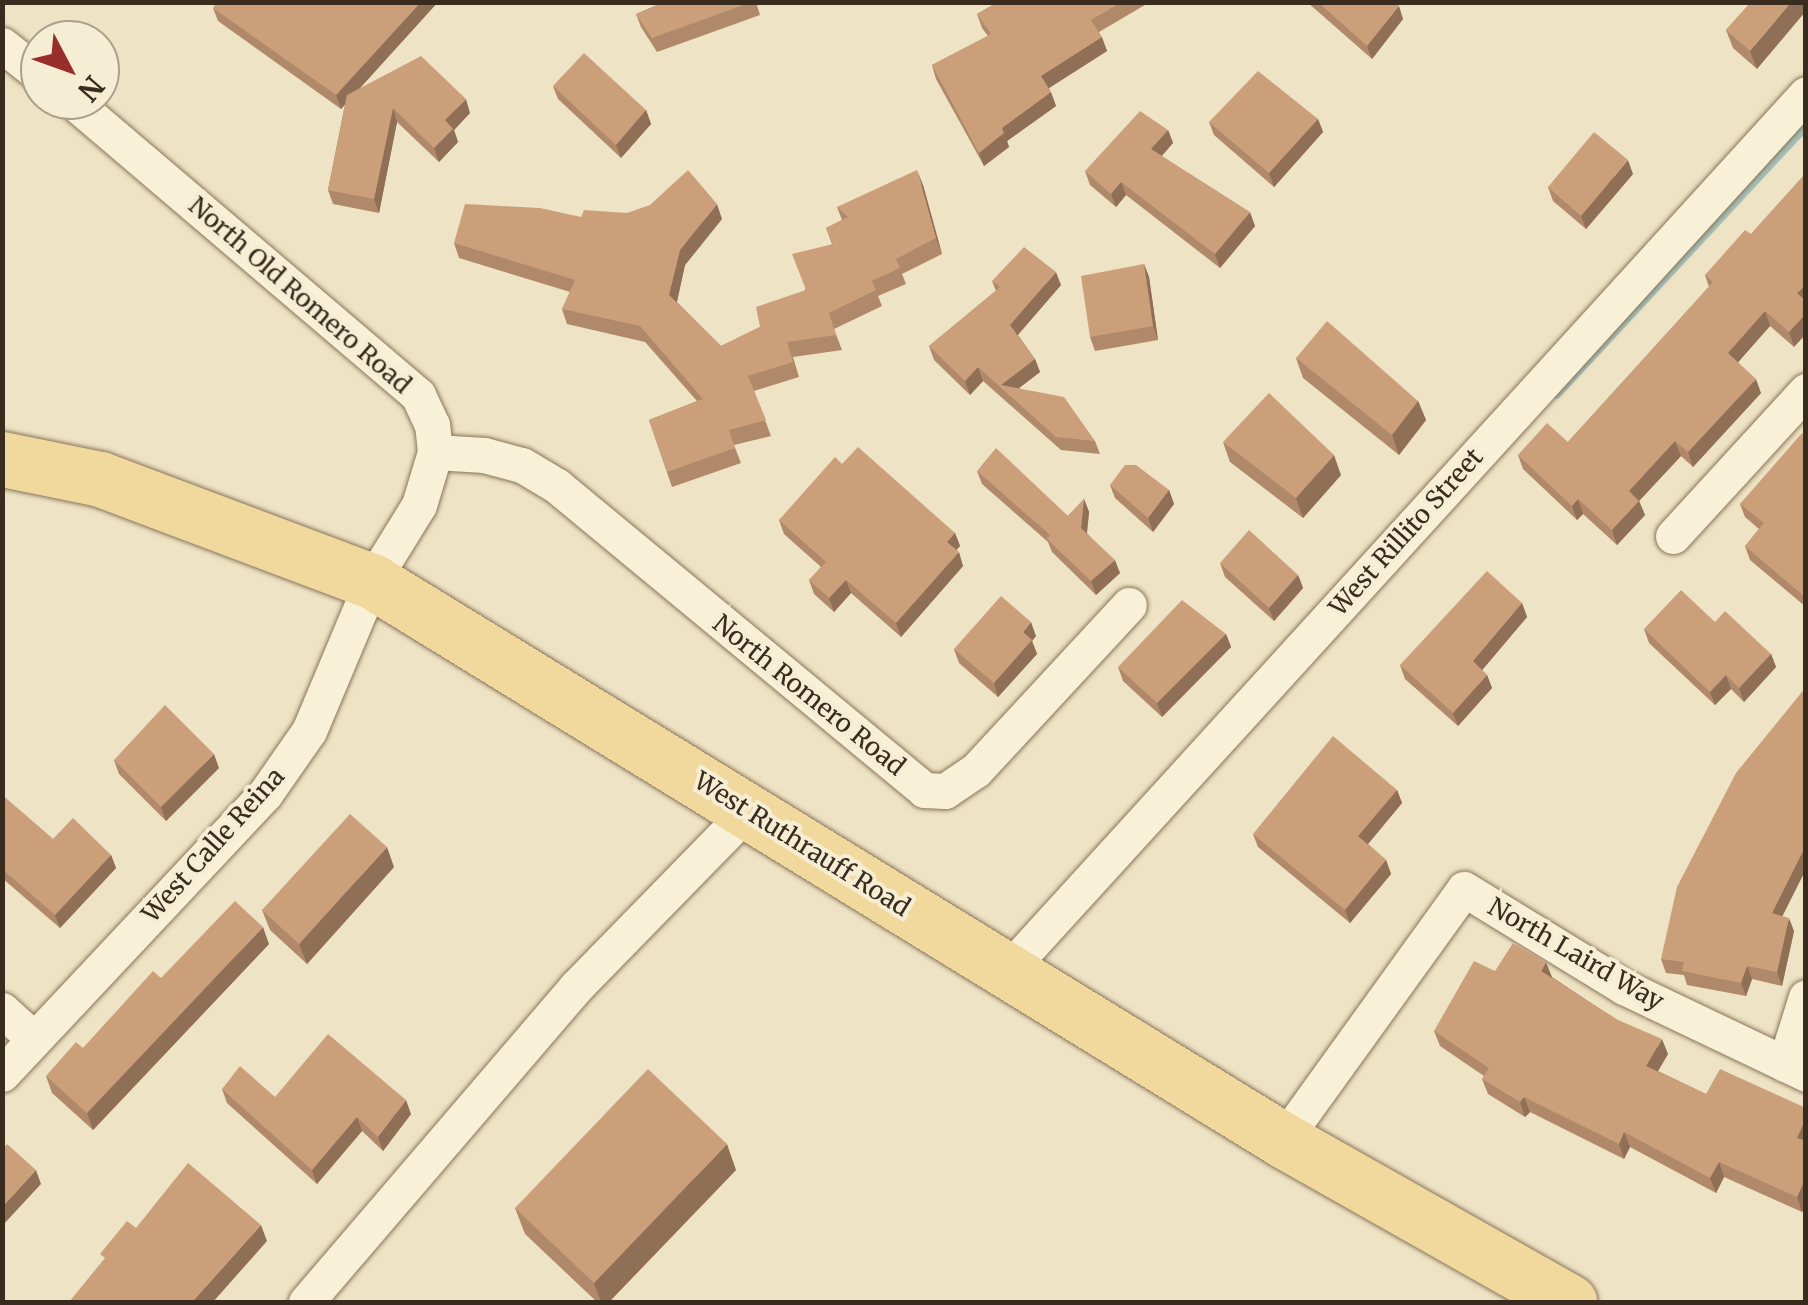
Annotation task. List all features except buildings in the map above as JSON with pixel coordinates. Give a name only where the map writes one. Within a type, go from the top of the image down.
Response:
[{"type":"main road","name":"West Ruthrauff Road","points":[[2,459],[100,479],[372,581],[1283,1140],[1569,1302]]},
{"type":"street","name":"West Rillito Street","points":[[1007,970],[1806,94]]},
{"type":"street","name":"North Old Romero Road","points":[[94,120],[418,396],[432,426],[436,452]]},
{"type":"street","points":[[1673,536],[1806,391]]},
{"type":"street","points":[[372,581],[419,505],[436,452]]},
{"type":"street","name":"North Romero Road","points":[[436,452],[484,455],[522,464],[557,486],[924,790],[944,791],[976,770],[1128,605]]},
{"type":"street","name":"West Calle Reina","points":[[2,1074],[265,794],[309,731],[372,581]]},
{"type":"street","points":[[306,1302],[576,987],[748,811]]},
{"type":"street","name":"North Laird Way","points":[[1283,1140],[1464,889],[1624,987],[1796,1069]]},
{"type":"street","points":[[1796,1069],[1806,998]]},
{"type":"street","points":[[2,1010],[34,1039]]},
{"type":"waterway","points":[[1556,394],[1806,125]]}]
